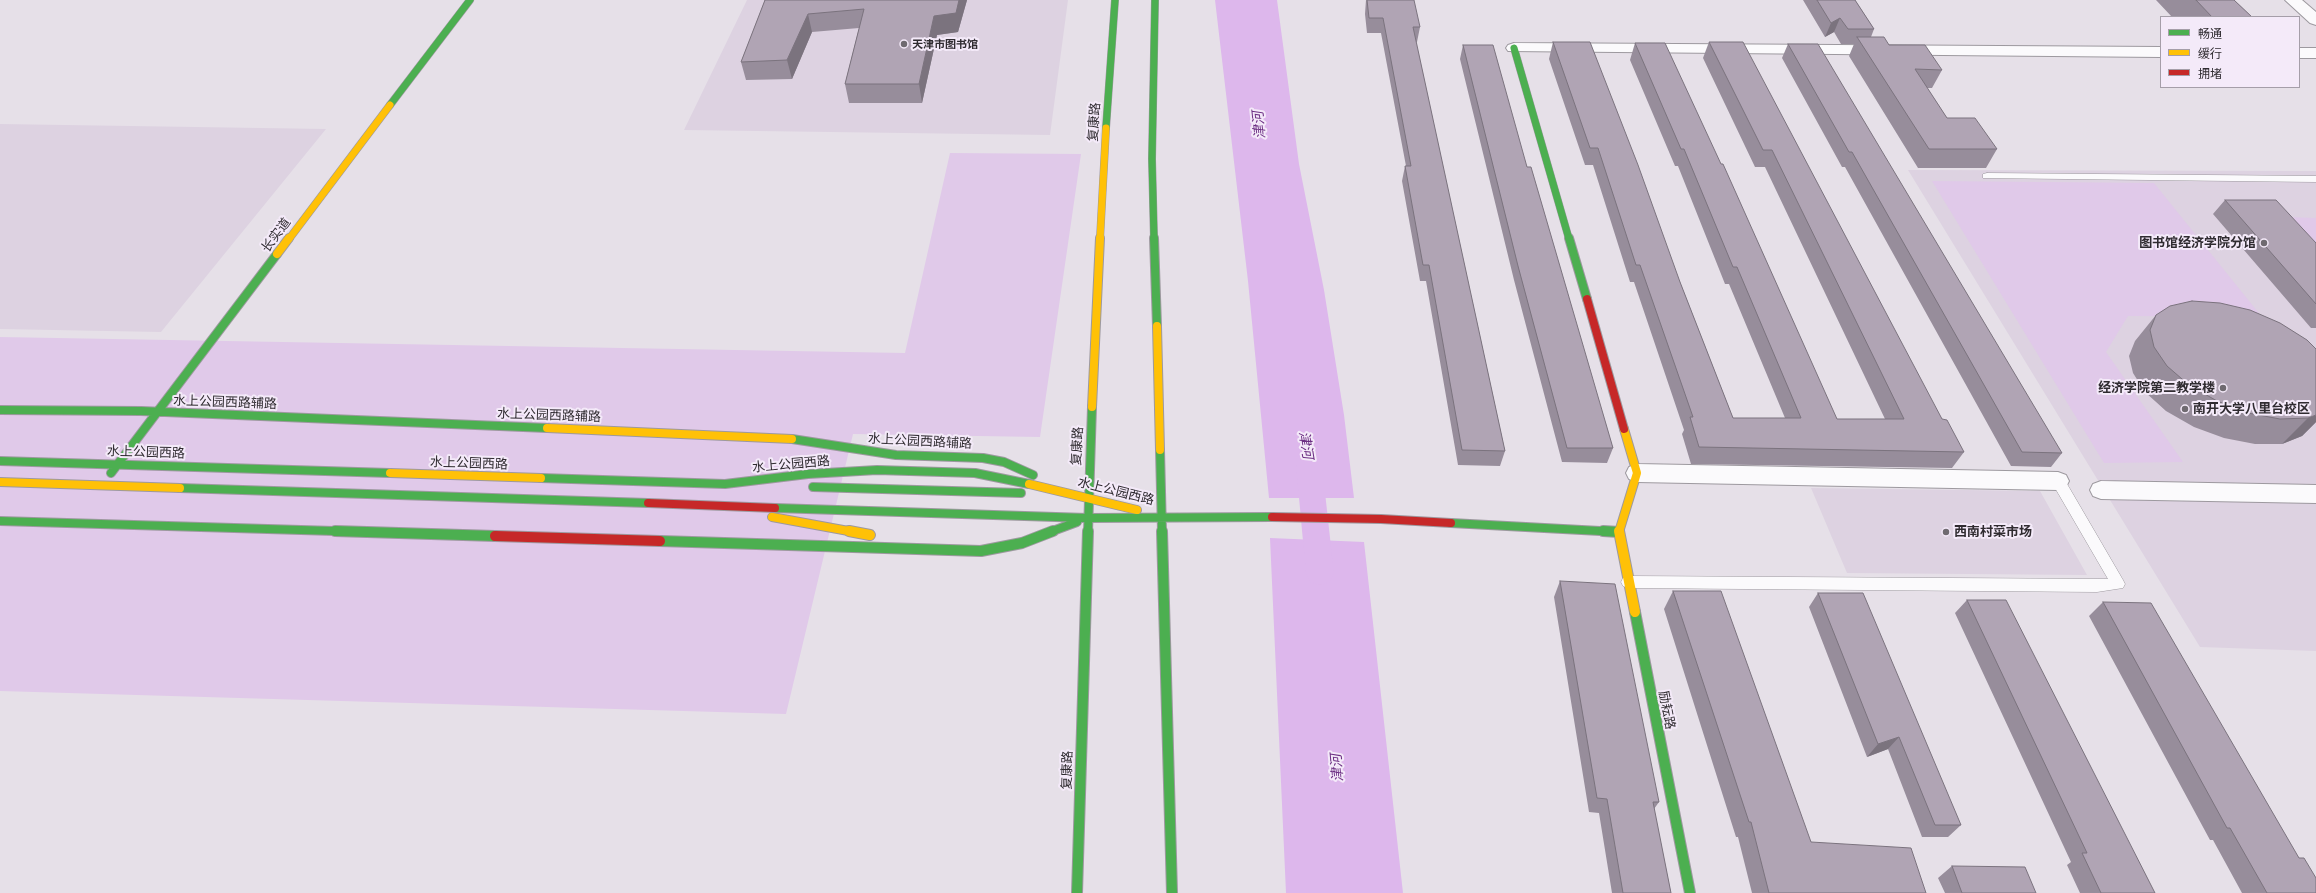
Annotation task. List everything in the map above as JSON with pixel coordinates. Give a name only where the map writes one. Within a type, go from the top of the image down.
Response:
[{"type":"main road","name":"长实道","points":[[101,485],[118,465],[470,0]]},
{"type":"main road","name":"复康路","points":[[1077,893],[1087,518],[1104,158],[1115,0]]},
{"type":"main road","points":[[1155,0],[1152,159],[1172,893]]},
{"type":"main road","points":[[1162,517],[1381,519],[1619,532],[1637,473],[1514,48]]},
{"type":"main road","points":[[133,423],[151,399]]},
{"type":"main road","name":"水上公园西路辅路","points":[[0,410],[141,411],[776,437],[896,455],[983,458],[1004,462],[1088,497]]},
{"type":"main road","points":[[86,485],[111,452]]},
{"type":"main road","name":"水上公园西路","points":[[0,461],[725,484],[808,474],[877,470],[975,473],[1088,497],[1162,517]]},
{"type":"main road","name":"水上公园西路","points":[[0,482],[1087,518],[1162,517]]},
{"type":"main road","points":[[725,484],[1018,493],[1088,497]]},
{"type":"main road","points":[[721,506],[806,525],[882,537]]},
{"type":"main road","points":[[0,521],[981,551],[1022,543],[1087,518]]},
{"type":"main road","points":[[1034,528],[1087,518]]},
{"type":"main road","name":"励耘路","points":[[1619,532],[1690,893]]},
{"type":"street","points":[[2293,0],[2316,20]]},
{"type":"street","points":[[1514,48],[2160,52]]},
{"type":"street","points":[[2300,53],[2316,53]]},
{"type":"street","points":[[1637,473],[2058,481]]},
{"type":"street","points":[[2101,490],[2316,494]]},
{"type":"lane","points":[[1987,176],[2316,179]]},
{"type":"lane","points":[[1628,582],[2097,586],[2118,584],[2058,481]]},
{"type":"shaded area","points":[[747,0],[1068,0],[1050,135],[684,130]]},
{"type":"shaded area","points":[[0,124],[326,129],[161,332],[0,329]]},
{"type":"shaded area","points":[[950,153],[1081,154],[1040,437],[853,434],[786,714],[0,691],[0,337],[905,353]]},
{"type":"shaded area","name":"南开大学八里台校区","points":[[1908,170],[2316,171],[2316,651],[2200,647]]},
{"type":"shaded area","points":[[1932,181],[2154,183],[2262,317],[2128,316],[2106,352],[2183,462],[2104,463]]},
{"type":"shaded area","points":[[2287,217],[2316,218],[2316,252]]},
{"type":"shaded area","name":"西南村菜市场","points":[[1811,488],[2040,491],[2087,575],[1847,573]]},
{"type":"water","points":[[1215,0],[1277,0],[1299,164],[1324,290],[1344,415],[1354,498],[1269,498],[1248,281]]},
{"type":"water","points":[[1270,538],[1364,542],[1403,893],[1286,893]]},
{"type":"building","name":"天津市图书馆","points":[[765,0],[959,0],[956,13],[934,16],[919,84],[845,84],[864,9],[808,14],[787,60],[741,62]]},
{"type":"building","points":[[1367,0],[1414,0],[1420,27],[1413,27],[1505,451],[1462,450],[1429,265],[1423,265],[1405,166],[1411,166],[1383,18],[1369,18]]},
{"type":"building","points":[[1817,0],[1855,0],[1874,29],[1848,29],[1840,18],[1831,23]]},
{"type":"building","points":[[2196,0],[2234,0],[2251,16],[2211,16]]},
{"type":"building","points":[[1857,37],[1884,37],[1889,45],[1925,45],[1942,70],[1915,69],[1947,118],[1975,118],[1997,149],[1929,149]]},
{"type":"building","points":[[1553,42],[1590,42],[1733,418],[1801,418],[1737,267],[1733,267],[1684,149],[1681,149],[1635,43],[1665,43],[1721,164],[1723,164],[1837,419],[1904,419],[1772,150],[1763,150],[1709,42],[1743,42],[1942,419],[1947,420],[1964,452],[1699,447],[1690,417],[1693,417],[1640,265],[1636,265],[1598,148],[1590,148]]},
{"type":"building","points":[[1788,44],[1818,44],[2062,453],[2022,452],[1852,152],[1849,152]]},
{"type":"building","points":[[1463,45],[1493,45],[1527,167],[1531,167],[1613,448],[1567,448],[1518,266]]},
{"type":"building","points":[[2225,200],[2276,200],[2316,243],[2316,304]]},
{"type":"building","points":[[2192,301],[2220,303],[2250,310],[2280,323],[2307,340],[2316,349],[2316,415],[2308,418],[2280,419],[2248,413],[2217,401],[2189,385],[2167,366],[2154,347],[2150,330],[2156,315],[2170,306]]},
{"type":"building","points":[[1560,581],[1615,584],[1659,802],[1653,802],[1671,893],[1623,893],[1607,799],[1597,798]]},
{"type":"building","points":[[1673,591],[1721,591],[1811,842],[1911,848],[1926,893],[1769,893],[1751,822],[1749,822]]},
{"type":"building","points":[[1818,593],[1863,593],[1961,825],[1935,825],[1899,737],[1878,744]]},
{"type":"building","points":[[1967,600],[2006,600],[2155,893],[2101,893],[2082,853],[2087,853]]},
{"type":"building","points":[[2103,602],[2151,603],[2299,858],[2304,858],[2316,878],[2316,893],[2267,893],[2230,828],[2227,828]]},
{"type":"building","points":[[1952,866],[2025,867],[2036,893],[1962,893]]},
{"type":"waterway","name":"津河","points":[[1309,465],[1320,574]]},
{"type":"traffic: fast","points":[[390,105],[470,0]]},
{"type":"traffic: fast","points":[[1106,128],[1115,0]]},
{"type":"traffic: fast","points":[[1155,0],[1152,159],[1157,326]]},
{"type":"traffic: fast","points":[[1514,48],[1587,299]]},
{"type":"traffic: fast","points":[[111,473],[277,254]]},
{"type":"traffic: fast","points":[[1077,893],[1092,407]]},
{"type":"traffic: fast","points":[[0,410],[141,411],[547,428]]},
{"type":"traffic: fast","points":[[792,439],[896,455],[983,458],[1004,462],[1033,475]]},
{"type":"traffic: fast","points":[[1160,450],[1172,893]]},
{"type":"traffic: fast","points":[[0,461],[390,473]]},
{"type":"traffic: fast","points":[[541,478],[725,484],[808,474],[877,470],[975,473],[1029,484]]},
{"type":"traffic: fast","points":[[813,487],[1021,493]]},
{"type":"traffic: fast","points":[[180,488],[648,503]]},
{"type":"traffic: fast","points":[[775,508],[1087,518],[1272,517]]},
{"type":"traffic: fast","points":[[0,521],[495,536]]},
{"type":"traffic: fast","points":[[660,541],[981,551],[1022,543],[1077,522]]},
{"type":"traffic: fast","points":[[1451,523],[1619,532]]},
{"type":"traffic: fast","points":[[1635,612],[1690,893]]},
{"type":"traffic: slow","points":[[277,254],[390,105]]},
{"type":"traffic: slow","points":[[1092,407],[1106,128]]},
{"type":"traffic: slow","points":[[1157,326],[1160,450]]},
{"type":"traffic: slow","points":[[547,428],[776,437],[792,439]]},
{"type":"traffic: slow","points":[[1624,429],[1637,473],[1619,532],[1635,612]]},
{"type":"traffic: slow","points":[[390,473],[541,478]]},
{"type":"traffic: slow","points":[[0,482],[180,488]]},
{"type":"traffic: slow","points":[[1029,484],[1137,510]]},
{"type":"traffic: slow","points":[[772,517],[870,535]]},
{"type":"traffic: jam","points":[[1587,299],[1624,429]]},
{"type":"traffic: jam","points":[[648,503],[775,508]]},
{"type":"traffic: jam","points":[[1272,517],[1381,519],[1451,523]]},
{"type":"traffic: jam","points":[[495,536],[660,541]]},
{"type":"place","name":"天津市图书馆","points":[[904,44]]},
{"type":"place","name":"图书馆经济学院分馆","points":[[2264,243]]},
{"type":"place","name":"经济学院第二教学楼","points":[[2223,388]]},
{"type":"place","name":"南开大学八里台校区","points":[[2185,409]]},
{"type":"place","name":"西南村菜市场","points":[[1946,532]]}]
